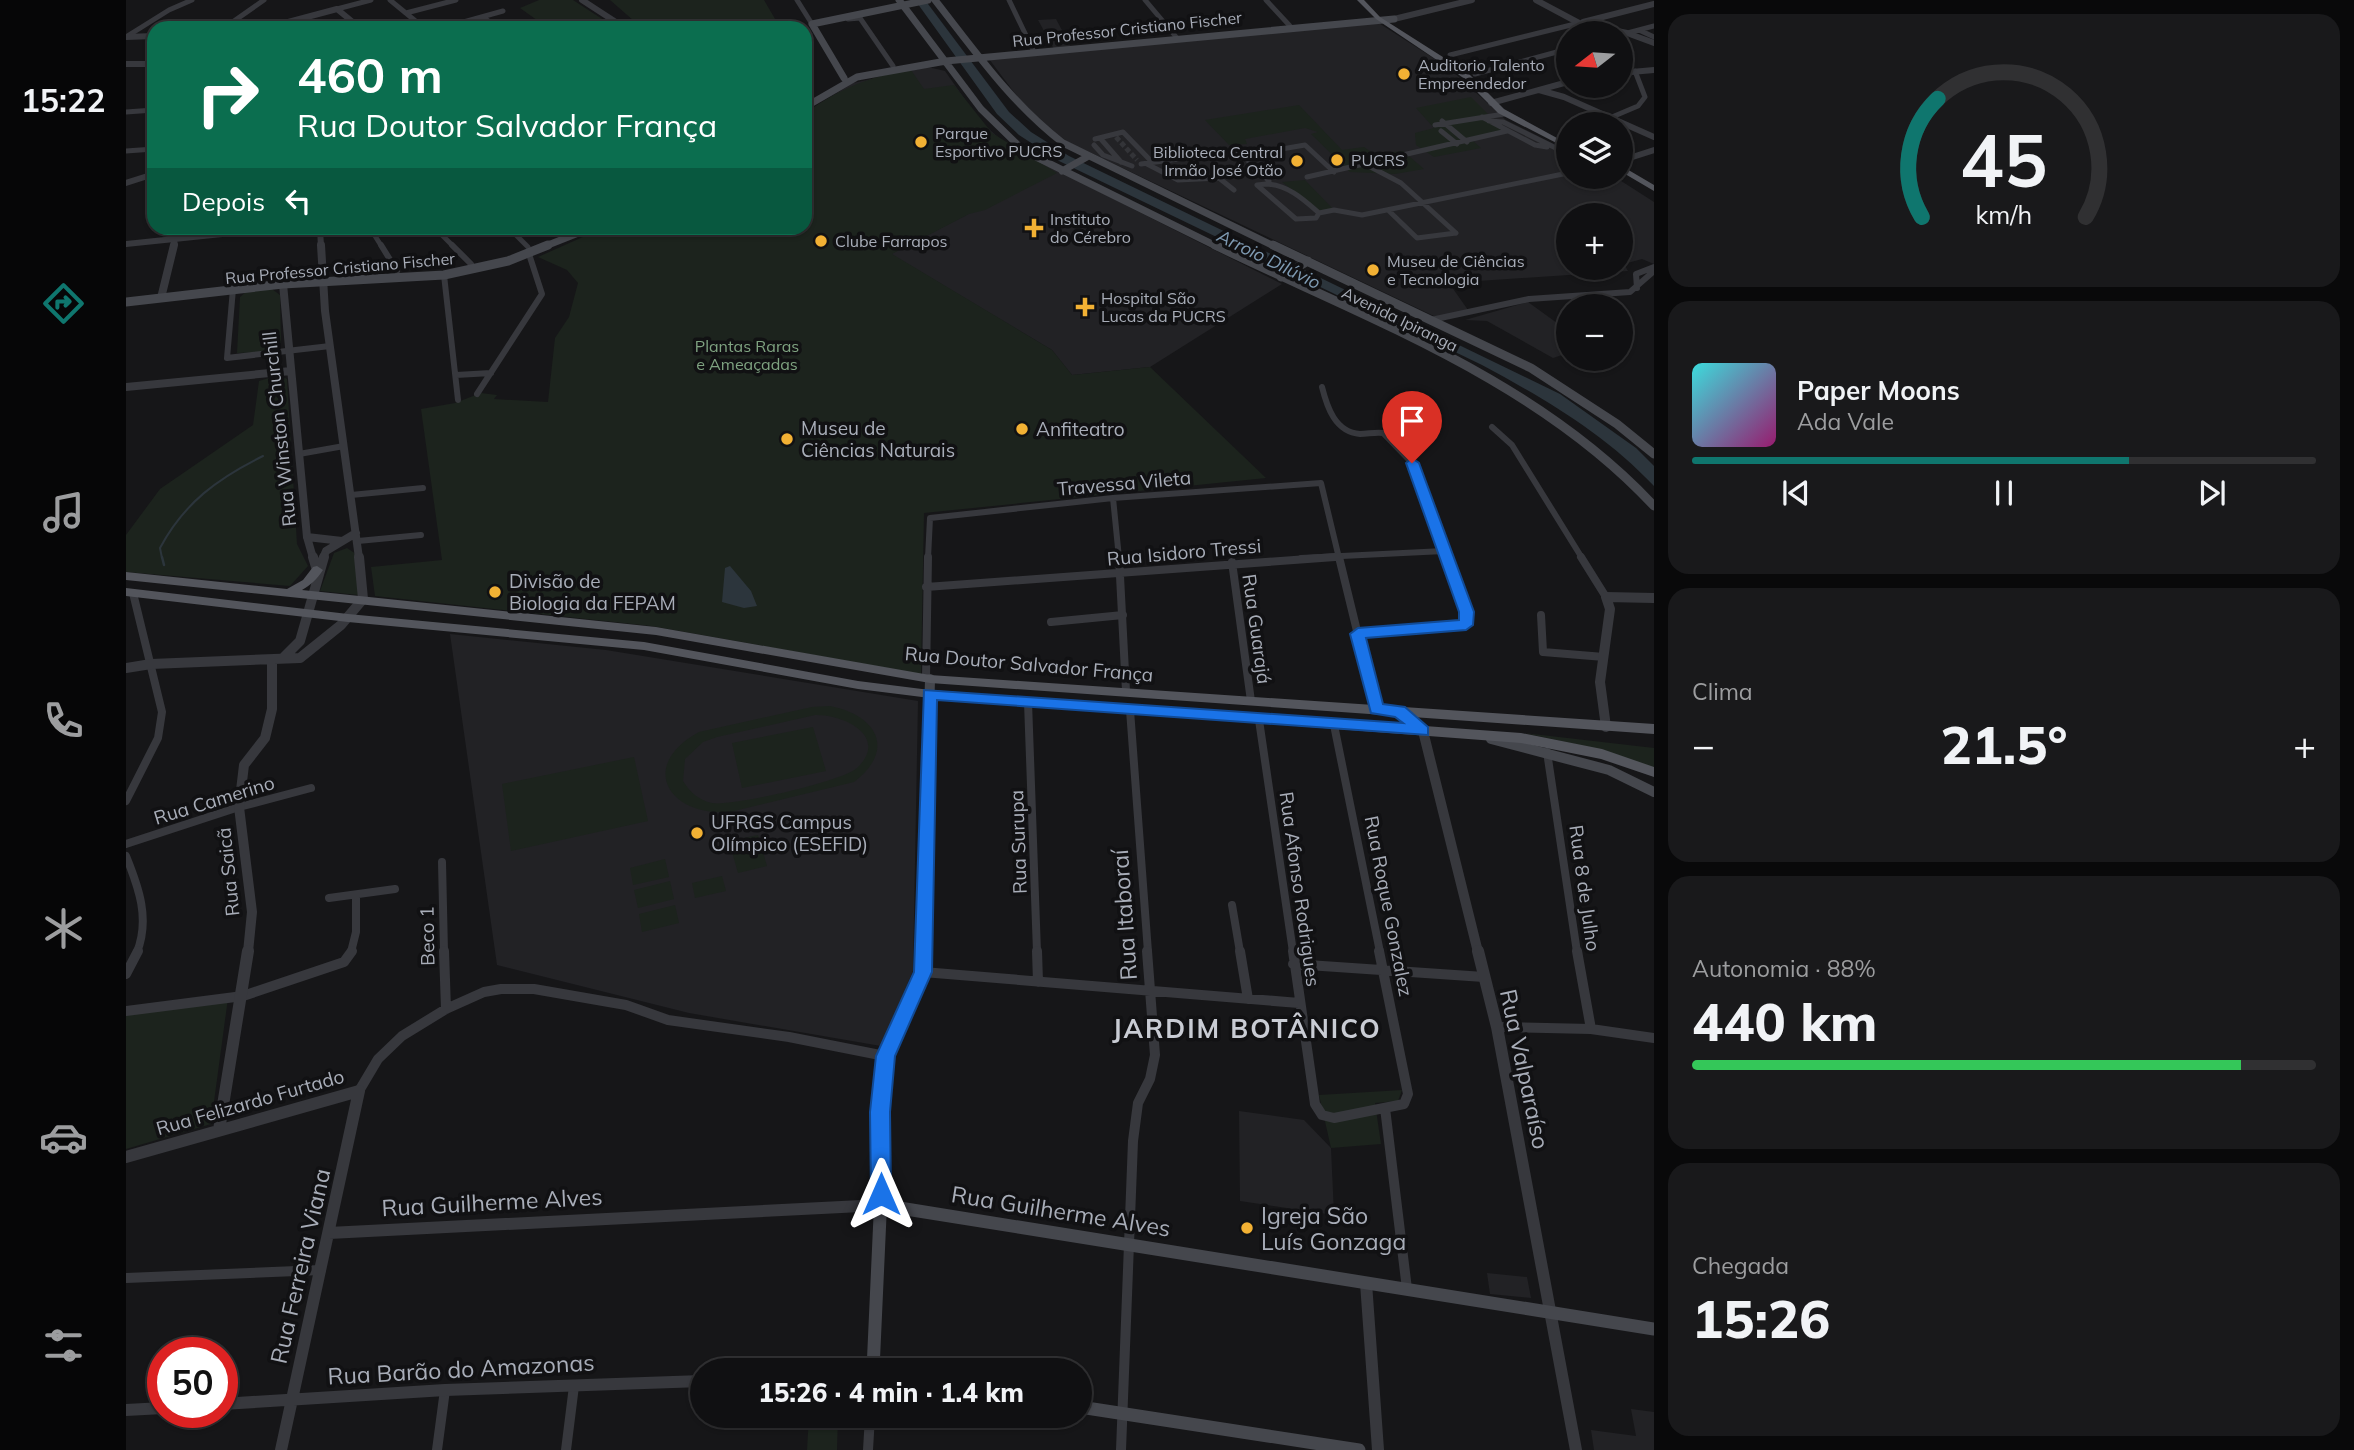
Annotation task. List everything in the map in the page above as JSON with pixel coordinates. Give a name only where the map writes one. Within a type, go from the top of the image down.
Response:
[{"type":"main road","points":[[846,80],[812,24],[901,2],[928,0]]},
{"type":"main road","name":"Avenida Ipiranga","points":[[935,0],[976,57],[1022,111],[1049,135],[1085,158],[1110,167],[1552,379],[1654,454]]},
{"type":"main road","points":[[1360,0],[1378,18],[1443,58],[1496,102],[1556,134]]},
{"type":"main road","points":[[1371,0],[1394,19],[1475,74],[1502,112],[1514,121],[1556,141]]},
{"type":"main road","name":"Avenida Ipiranga","points":[[901,2],[949,60],[981,114],[997,131],[1024,151],[1284,275],[1520,397],[1592,446],[1621,470],[1654,506]]},
{"type":"main road","name":"Rua Professor Cristiano Fischer","points":[[812,96],[865,71],[893,66],[1290,26],[1394,19]]},
{"type":"main road","name":"Rua Professor Cristiano Fischer","points":[[812,102],[846,80],[949,60]]},
{"type":"main road","points":[[916,66],[952,69]]},
{"type":"main road","points":[[1065,169],[1085,158]]},
{"type":"main road","points":[[1633,175],[1654,189]]},
{"type":"main road","points":[[1633,184],[1654,197]]},
{"type":"main road","name":"Rua Professor Cristiano Fischer","points":[[381,275],[471,264],[528,250],[560,235]]},
{"type":"main road","name":"Rua Professor Cristiano Fischer","points":[[126,302],[162,295],[322,278],[444,275],[571,235]]},
{"type":"main road","points":[[1284,275],[1305,262]]},
{"type":"main road","name":"Rua Professor Cristiano Fischer","points":[[126,296],[233,289],[322,278]]},
{"type":"main road","points":[[289,592],[307,583],[317,570]]},
{"type":"main road","name":"Rua Doutor Salvador França","points":[[126,576],[656,631],[928,678],[1654,729]]},
{"type":"main road","points":[[129,593],[348,618]]},
{"type":"main road","name":"Rua Doutor Salvador França","points":[[348,618],[644,646],[858,685],[930,694],[1560,743],[1654,772]]},
{"type":"main road","points":[[874,1358],[881,1205],[880,1112],[885,1056],[923,972],[930,694],[928,678]]},
{"type":"main road","name":"Rua Doutor Salvador França","points":[[1452,733],[1547,752],[1609,771],[1654,792]]},
{"type":"main road","name":"Rua Guilherme Alves","points":[[881,1205],[1654,1329]]},
{"type":"main road","points":[[1092,1409],[1359,1450]]},
{"type":"street","points":[[151,21],[192,0]]},
{"type":"street","points":[[234,21],[264,0]]},
{"type":"street","points":[[291,21],[371,0]]},
{"type":"street","points":[[390,0],[416,21]]},
{"type":"street","points":[[406,13],[456,0]]},
{"type":"street","points":[[582,0],[614,21]]},
{"type":"street","points":[[797,0],[810,21]]},
{"type":"street","points":[[1009,0],[1034,52]]},
{"type":"street","points":[[1146,0],[1177,38]]},
{"type":"street","points":[[1266,0],[1290,26]]},
{"type":"street","points":[[1394,19],[1472,0]]},
{"type":"street","points":[[1536,0],[1575,21]]},
{"type":"street","points":[[1587,21],[1654,4]]},
{"type":"street","points":[[337,9],[351,21]]},
{"type":"street","points":[[468,21],[503,11]]},
{"type":"street","points":[[483,17],[488,21]]},
{"type":"street","points":[[833,20],[860,18],[893,66]]},
{"type":"street","points":[[126,37],[147,24]]},
{"type":"street","points":[[1633,32],[1654,26]]},
{"type":"street","points":[[1450,55],[1556,29]]},
{"type":"street","points":[[1639,30],[1654,39]]},
{"type":"street","points":[[126,37],[147,36]]},
{"type":"street","points":[[1633,36],[1654,39]]},
{"type":"street","points":[[1475,74],[1556,52]]},
{"type":"street","points":[[126,64],[147,64]]},
{"type":"street","points":[[1624,112],[1638,106],[1645,97],[1635,71],[1654,70]]},
{"type":"street","points":[[1496,102],[1556,85]]},
{"type":"street","points":[[1539,90],[1598,112]]},
{"type":"street","points":[[126,113],[147,111]]},
{"type":"street","points":[[1433,124],[1486,117],[1502,112]]},
{"type":"street","points":[[1486,117],[1514,121]]},
{"type":"street","points":[[1486,117],[1535,145],[1554,148]]},
{"type":"street","points":[[1486,117],[1503,121],[1554,148]]},
{"type":"street","points":[[1443,122],[1467,142]]},
{"type":"street","points":[[1633,127],[1654,137]]},
{"type":"street","points":[[1441,131],[1457,144]]},
{"type":"street","points":[[1307,177],[1507,131]]},
{"type":"street","points":[[1096,143],[1125,133],[1139,164]]},
{"type":"street","points":[[1096,143],[1107,146],[1121,162]]},
{"type":"street","points":[[1096,143],[1103,155],[1121,162],[1139,164],[1178,180],[1219,178],[1234,190]]},
{"type":"street","points":[[1264,152],[1306,145],[1334,172]]},
{"type":"street","points":[[126,152],[147,150]]},
{"type":"street","points":[[1633,156],[1654,150]]},
{"type":"street","points":[[1110,167],[1238,151],[1269,181],[1296,192],[1319,213]]},
{"type":"street","points":[[1363,163],[1401,183],[1456,233],[1418,238],[1388,210]]},
{"type":"street","points":[[1127,176],[1139,164]]},
{"type":"street","points":[[1269,181],[1257,185],[1294,218],[1316,218],[1319,213],[1334,210],[1362,215],[1556,175]]},
{"type":"street","points":[[126,183],[147,176]]},
{"type":"street","points":[[162,295],[177,235]]},
{"type":"street","points":[[126,244],[208,235]]},
{"type":"street","points":[[126,668],[151,664],[300,658],[348,618],[363,599],[358,540],[322,278],[320,235]]},
{"type":"street","points":[[374,235],[397,271]]},
{"type":"street","points":[[442,235],[471,264]]},
{"type":"street","points":[[477,394],[542,294],[528,250],[515,235]]},
{"type":"street","points":[[1431,320],[1462,316],[1529,299],[1616,295],[1637,288],[1654,269]]},
{"type":"street","points":[[444,275],[458,400]]},
{"type":"street","name":"Rua Winston Churchill","points":[[283,284],[307,537],[317,570]]},
{"type":"street","points":[[233,289],[225,355],[227,358],[289,353],[330,346]]},
{"type":"street","points":[[1447,328],[1462,316]]},
{"type":"street","points":[[126,387],[291,371]]},
{"type":"street","points":[[206,379],[223,372],[233,377]]},
{"type":"street","points":[[456,374],[491,373]]},
{"type":"street","points":[[1322,387],[1329,413],[1349,430],[1362,434],[1383,433],[1412,463],[1467,612],[1466,625],[1358,634]]},
{"type":"street","points":[[1492,427],[1512,445],[1606,597],[1610,609],[1601,682],[1606,727]]},
{"type":"street","points":[[299,454],[344,446]]},
{"type":"street","name":"Travessa Vileta","points":[[926,587],[930,518],[1113,498],[1321,483],[1337,557]]},
{"type":"street","points":[[351,495],[423,488]]},
{"type":"street","points":[[1113,498],[1121,574],[1126,691]]},
{"type":"street","points":[[307,537],[347,541],[421,535]]},
{"type":"street","points":[[272,660],[293,654],[303,636],[317,570],[326,551],[347,541]]},
{"type":"street","name":"Rua Isidoro Tressi","points":[[926,587],[1121,574],[1231,562],[1444,551]]},
{"type":"street","points":[[1337,557],[1376,709]]},
{"type":"street","name":"Rua Guarajá","points":[[1231,562],[1251,701]]},
{"type":"street","points":[[926,587],[928,678]]},
{"type":"street","points":[[126,801],[158,738],[162,712],[151,664],[129,593]]},
{"type":"street","points":[[1606,597],[1654,598]]},
{"type":"street","points":[[1051,622],[1123,615]]},
{"type":"street","points":[[1541,615],[1543,652],[1604,657]]},
{"type":"street","points":[[303,636],[308,644],[323,641]]},
{"type":"street","name":"Rua Saicã","points":[[219,1130],[243,996],[252,912],[239,807],[244,765],[265,738],[272,709],[272,660]]},
{"type":"street","name":"Rua Surupa","points":[[1028,702],[1038,982]]},
{"type":"street","name":"Rua Itaboraí","points":[[1121,1450],[1138,1103],[1150,1079],[1155,1055],[1130,710]]},
{"type":"street","points":[[1399,711],[1423,731]]},
{"type":"street","name":"Rua Afonso Rodrigues","points":[[1259,720],[1315,1104],[1322,1115],[1334,1118],[1385,1108]]},
{"type":"street","name":"Rua Roque Gonzalez","points":[[1334,725],[1408,1094],[1404,1104],[1385,1108]]},
{"type":"street","name":"Rua Valparaíso","points":[[1423,731],[1497,1027],[1553,1313],[1576,1450]]},
{"type":"street","name":"Rua 8 de Julho","points":[[1547,752],[1587,1020],[1591,1028]]},
{"type":"street","name":"Rua Camerino","points":[[126,844],[239,807],[311,788]]},
{"type":"street","points":[[126,856],[142,894],[145,913],[137,953],[126,974]]},
{"type":"street","name":"Beco 1","points":[[442,862],[446,1009]]},
{"type":"street","points":[[329,898],[395,889]]},
{"type":"street","points":[[126,1011],[243,996],[337,965],[350,958],[353,950],[356,895]]},
{"type":"street","points":[[1232,905],[1248,999]]},
{"type":"street","points":[[1293,964],[1484,977]]},
{"type":"street","points":[[923,972],[1299,1003]]},
{"type":"street","name":"Rua Felizardo Furtado","points":[[126,1157],[359,1091],[378,1059],[401,1035],[446,1009],[484,992],[501,989],[534,989],[626,1005],[668,1020],[693,1025],[789,1037],[885,1056]]},
{"type":"street","points":[[1497,1027],[1591,1028],[1654,1038]]},
{"type":"street","name":"Rua Ferreira Viana","points":[[281,1450],[359,1091]]},
{"type":"street","points":[[1385,1108],[1407,1289]]},
{"type":"street","name":"Rua Guilherme Alves","points":[[329,1233],[881,1205]]},
{"type":"street","points":[[126,1278],[321,1270]]},
{"type":"street","points":[[1366,1283],[1378,1450]]},
{"type":"street","name":"Rua Barão do Amazonas","points":[[238,1403],[445,1390],[690,1381]]},
{"type":"street","points":[[566,1450],[574,1386]]},
{"type":"street","points":[[437,1450],[445,1390]]},
{"type":"street","points":[[126,1410],[147,1409]]},
{"type":"street","points":[[868,1450],[869,1428]]},
{"type":"shaded area","points":[[1056,19],[1071,47],[1054,49],[1038,20]]},
{"type":"shaded area","name":"PUCRS","points":[[1374,20],[1449,68],[1506,120],[1556,145],[1556,189],[1633,189],[1654,202],[1654,264],[1642,259],[1633,262],[1633,203],[1556,203],[1556,276],[1449,283],[1468,310],[1436,317],[1068,142],[1032,116],[989,59]]},
{"type":"shaded area","points":[[928,67],[945,71],[980,121],[1008,146],[1282,284],[1150,367],[1072,375],[1052,350],[891,254],[968,214],[812,117],[812,109],[853,83]]},
{"type":"shaded area","points":[[1528,302],[1556,322],[1556,357],[1553,358],[1487,321],[1465,320]]},
{"type":"shaded area","name":"UFRGS Campus Olímpico (ESEFID)","points":[[450,634],[606,650],[918,701],[913,971],[881,1046],[689,1013],[497,965]]},
{"type":"shaded area","points":[[1239,1111],[1304,1120],[1331,1148],[1334,1215],[1240,1201]]},
{"type":"shaded area","points":[[1487,1273],[1527,1277],[1531,1298],[1490,1294]]},
{"type":"shaded area","points":[[1631,1409],[1654,1412],[1654,1450],[1594,1450],[1591,1430],[1636,1436]]},
{"type":"green space","points":[[539,0],[573,0],[605,21],[538,21],[520,8]]},
{"type":"green space","points":[[610,0],[764,0],[776,21],[634,21]]},
{"type":"green space","name":"Plantas Raras e Ameaçadas","points":[[911,70],[924,89],[954,85],[992,133],[1057,173],[892,254],[1052,350],[1072,375],[1150,367],[1266,478],[924,513],[921,674],[651,626],[375,596],[371,567],[442,560],[421,409],[455,403],[481,393],[497,395],[494,399],[548,402],[555,338],[569,317],[578,283],[567,270],[538,257],[587,235],[812,235],[812,109],[855,85]]},
{"type":"green space","points":[[1471,97],[1504,130],[1471,139],[1481,148],[1434,157],[1416,145],[1415,133],[1434,128],[1416,108]]},
{"type":"green space","points":[[1299,105],[1342,150],[1364,147],[1374,154],[1403,151],[1424,169],[1395,174],[1350,172],[1311,134],[1318,132],[1305,128],[1245,139],[1247,144],[1229,145],[1205,120]]},
{"type":"green space","points":[[1305,180],[1333,209],[1319,211],[1282,182]]},
{"type":"green space","points":[[272,289],[280,295],[281,343],[260,352],[237,353],[240,297],[246,292]]},
{"type":"green space","points":[[279,375],[287,379],[297,544],[308,566],[290,586],[126,572],[126,535],[160,489],[253,425],[259,381]]},
{"type":"green space","points":[[347,548],[356,554],[358,595],[320,591],[334,553]]},
{"type":"green space","points":[[830,706],[846,710],[869,725],[875,735],[875,757],[867,770],[854,782],[730,812],[709,811],[691,806],[677,798],[668,787],[665,774],[669,760],[680,745],[699,732],[812,707]],"holes":[[[815,715],[849,723],[866,737],[866,756],[857,768],[848,773],[787,792],[723,803],[707,802],[699,798],[683,781],[685,759],[703,742]]]},
{"type":"green space","points":[[813,727],[826,771],[742,788],[732,743]]},
{"type":"green space","points":[[1524,733],[1654,748],[1654,768],[1603,750]]},
{"type":"green space","points":[[634,757],[648,821],[511,851],[502,784]]},
{"type":"green space","points":[[758,835],[767,866],[738,873],[729,841]]},
{"type":"green space","points":[[665,859],[669,877],[633,885],[630,868]]},
{"type":"green space","points":[[722,876],[726,891],[695,898],[692,883]]},
{"type":"green space","points":[[670,881],[674,899],[638,908],[634,890]]},
{"type":"green space","points":[[675,905],[679,923],[642,932],[639,914]]},
{"type":"green space","points":[[228,998],[211,1124],[126,1149],[126,1013]]},
{"type":"green space","points":[[1402,1090],[1398,1101],[1375,1103],[1381,1144],[1331,1148],[1319,1095]]},
{"type":"green space","points":[[808,1428],[838,1428],[837,1450],[807,1450]]},
{"type":"water","name":"Arroio Dilúvio","points":[[915,0],[925,0],[1009,112],[1031,132],[1069,156],[1560,394],[1636,448],[1654,466],[1654,486],[1615,450],[1573,418],[1482,365],[1059,161],[1019,135],[997,114]]},
{"type":"water","points":[[730,566],[751,591],[757,606],[744,608],[722,602],[725,568]]},
{"type":"waterway","points":[[162,558],[160,548],[191,505],[231,473],[263,456]]},
{"type":"waterway","points":[[162,557],[164,565]]},
{"type":"tunnel","points":[[1116,137],[1137,160]]},
{"type":"place","name":"Auditorio Talento Empreendedor","points":[[1404,74]]},
{"type":"place","name":"Parque Esportivo PUCRS","points":[[921,142]]},
{"type":"place","name":"PUCRS","points":[[1337,160]]},
{"type":"place","name":"Biblioteca Central Irmão José Otão","points":[[1297,161]]},
{"type":"place","name":"Instituto do Cérebro","points":[[1034,228]]},
{"type":"place","name":"Clube Farrapos","points":[[821,241]]},
{"type":"place","name":"Museu de Ciências e Tecnologia","points":[[1373,270]]},
{"type":"place","name":"Hospital São Lucas da PUCRS","points":[[1085,307]]},
{"type":"place","name":"Anfiteatro","points":[[1022,429]]},
{"type":"place","name":"Museu de Ciências Naturais","points":[[787,439]]},
{"type":"place","name":"Divisão de Biologia da FEPAM","points":[[495,592]]},
{"type":"place","name":"UFRGS Campus Olímpico (ESEFID)","points":[[697,833]]},
{"type":"place","name":"Igreja São Luís Gonzaga","points":[[1247,1228]]},
{"type":"district","name":"JARDIM BOTÂNICO","points":[[1247,1028]]},
{"type":"route","points":[[881,1194],[880,1112],[885,1056],[923,972],[930,694],[1423,731],[1399,711],[1376,709],[1358,634],[1466,625],[1467,612],[1412,463]]}]
